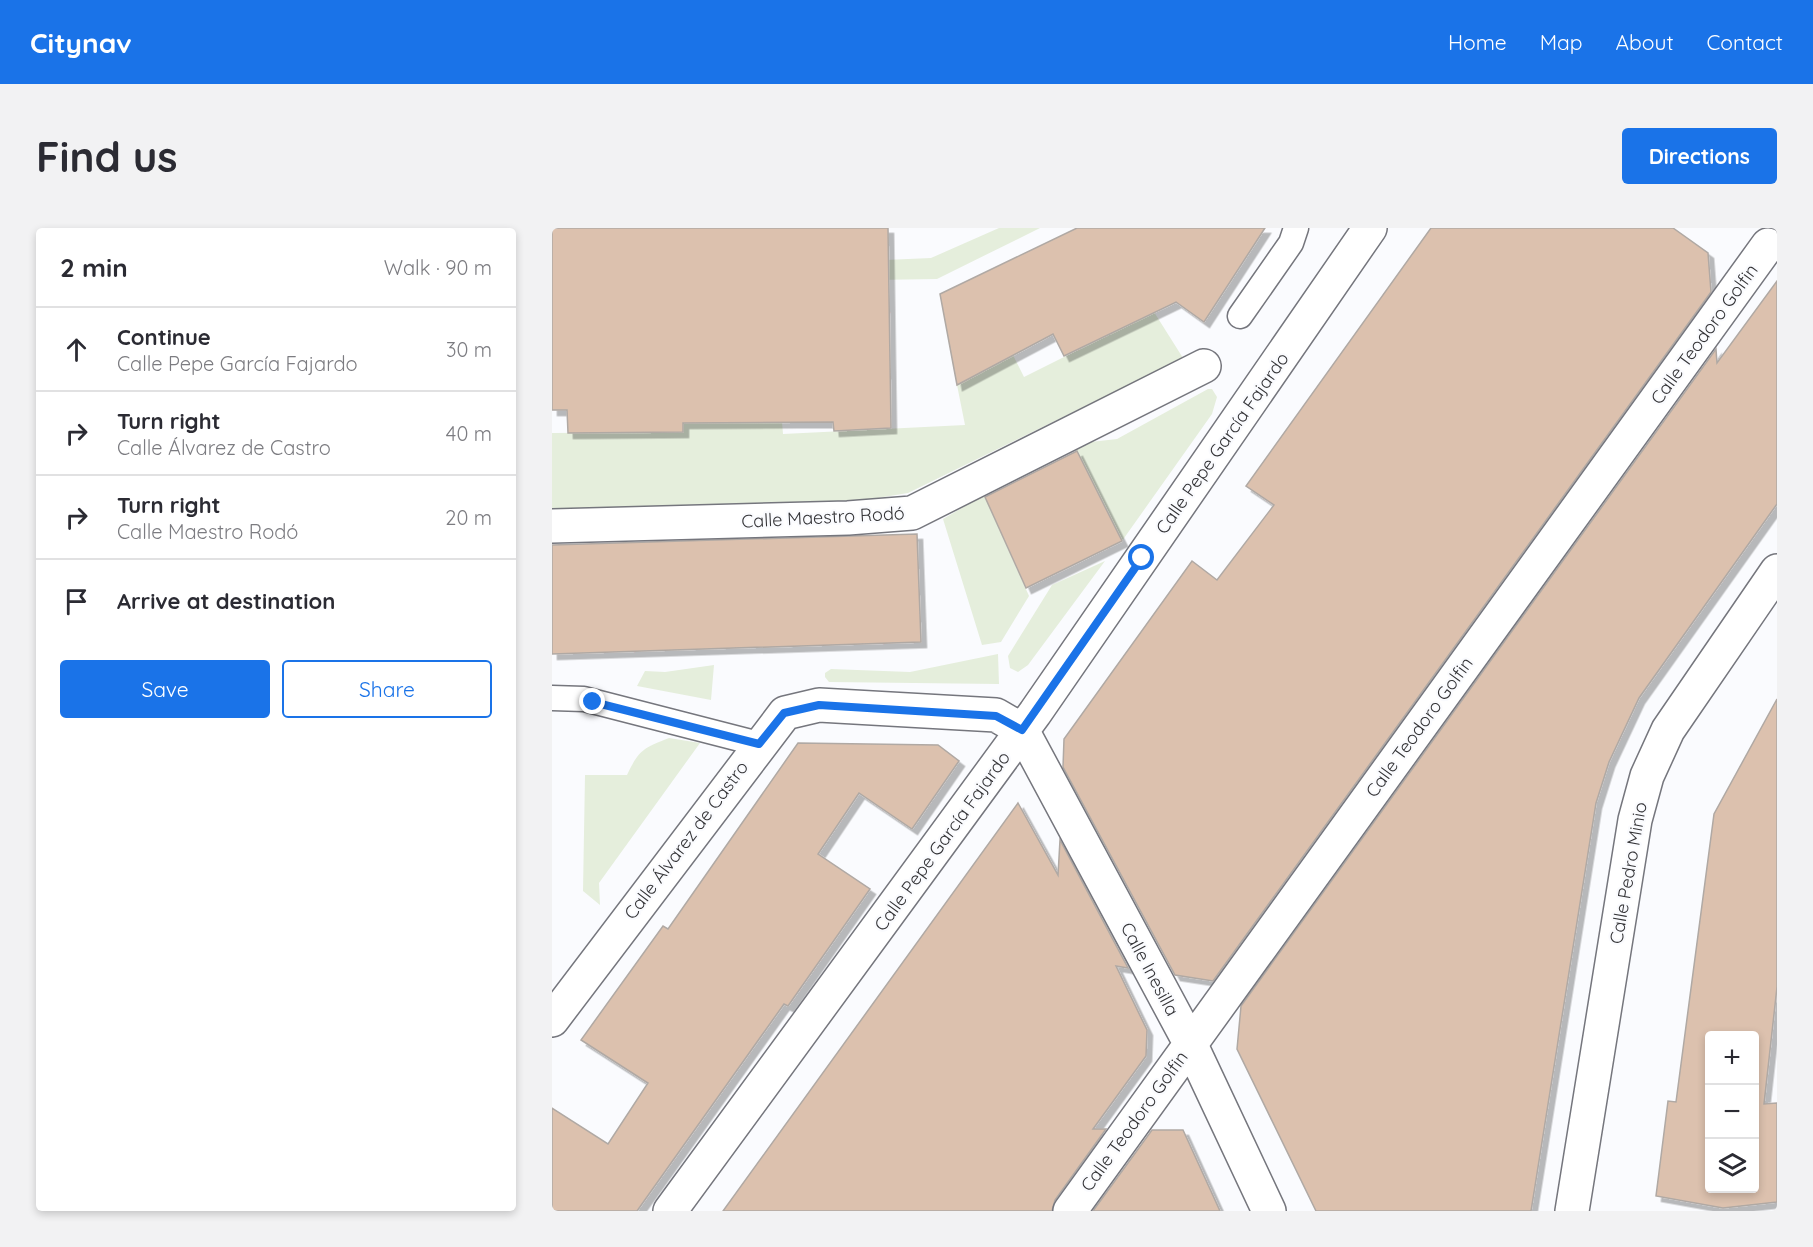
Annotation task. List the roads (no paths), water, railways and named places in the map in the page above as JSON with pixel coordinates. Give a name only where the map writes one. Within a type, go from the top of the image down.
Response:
[{"type":"street","name":"Calle Pepe García Fajardo","points":[[670,1211],[1022,730],[1370,228]]},
{"type":"street","name":"Calle Teodoro Golfin","points":[[1070,1211],[1764,241]]},
{"type":"street","name":"Calle Maestro Rodó","points":[[552,526],[848,518],[912,513],[1204,366]]},
{"type":"street","name":"Calle Pedro Minio","points":[[1572,1211],[1635,820],[1647,776],[1668,730],[1777,572]]},
{"type":"street","name":"Calle Álvarez de Castro","points":[[552,1020],[784,713],[819,705],[996,716],[1022,730]]},
{"type":"street","name":"Calle Inesilla","points":[[1022,730],[1190,1043],[1269,1211]]},
{"type":"lane","points":[[1240,316],[1291,243],[1296,228]]},
{"type":"lane","points":[[552,698],[584,699],[759,744]]}]
